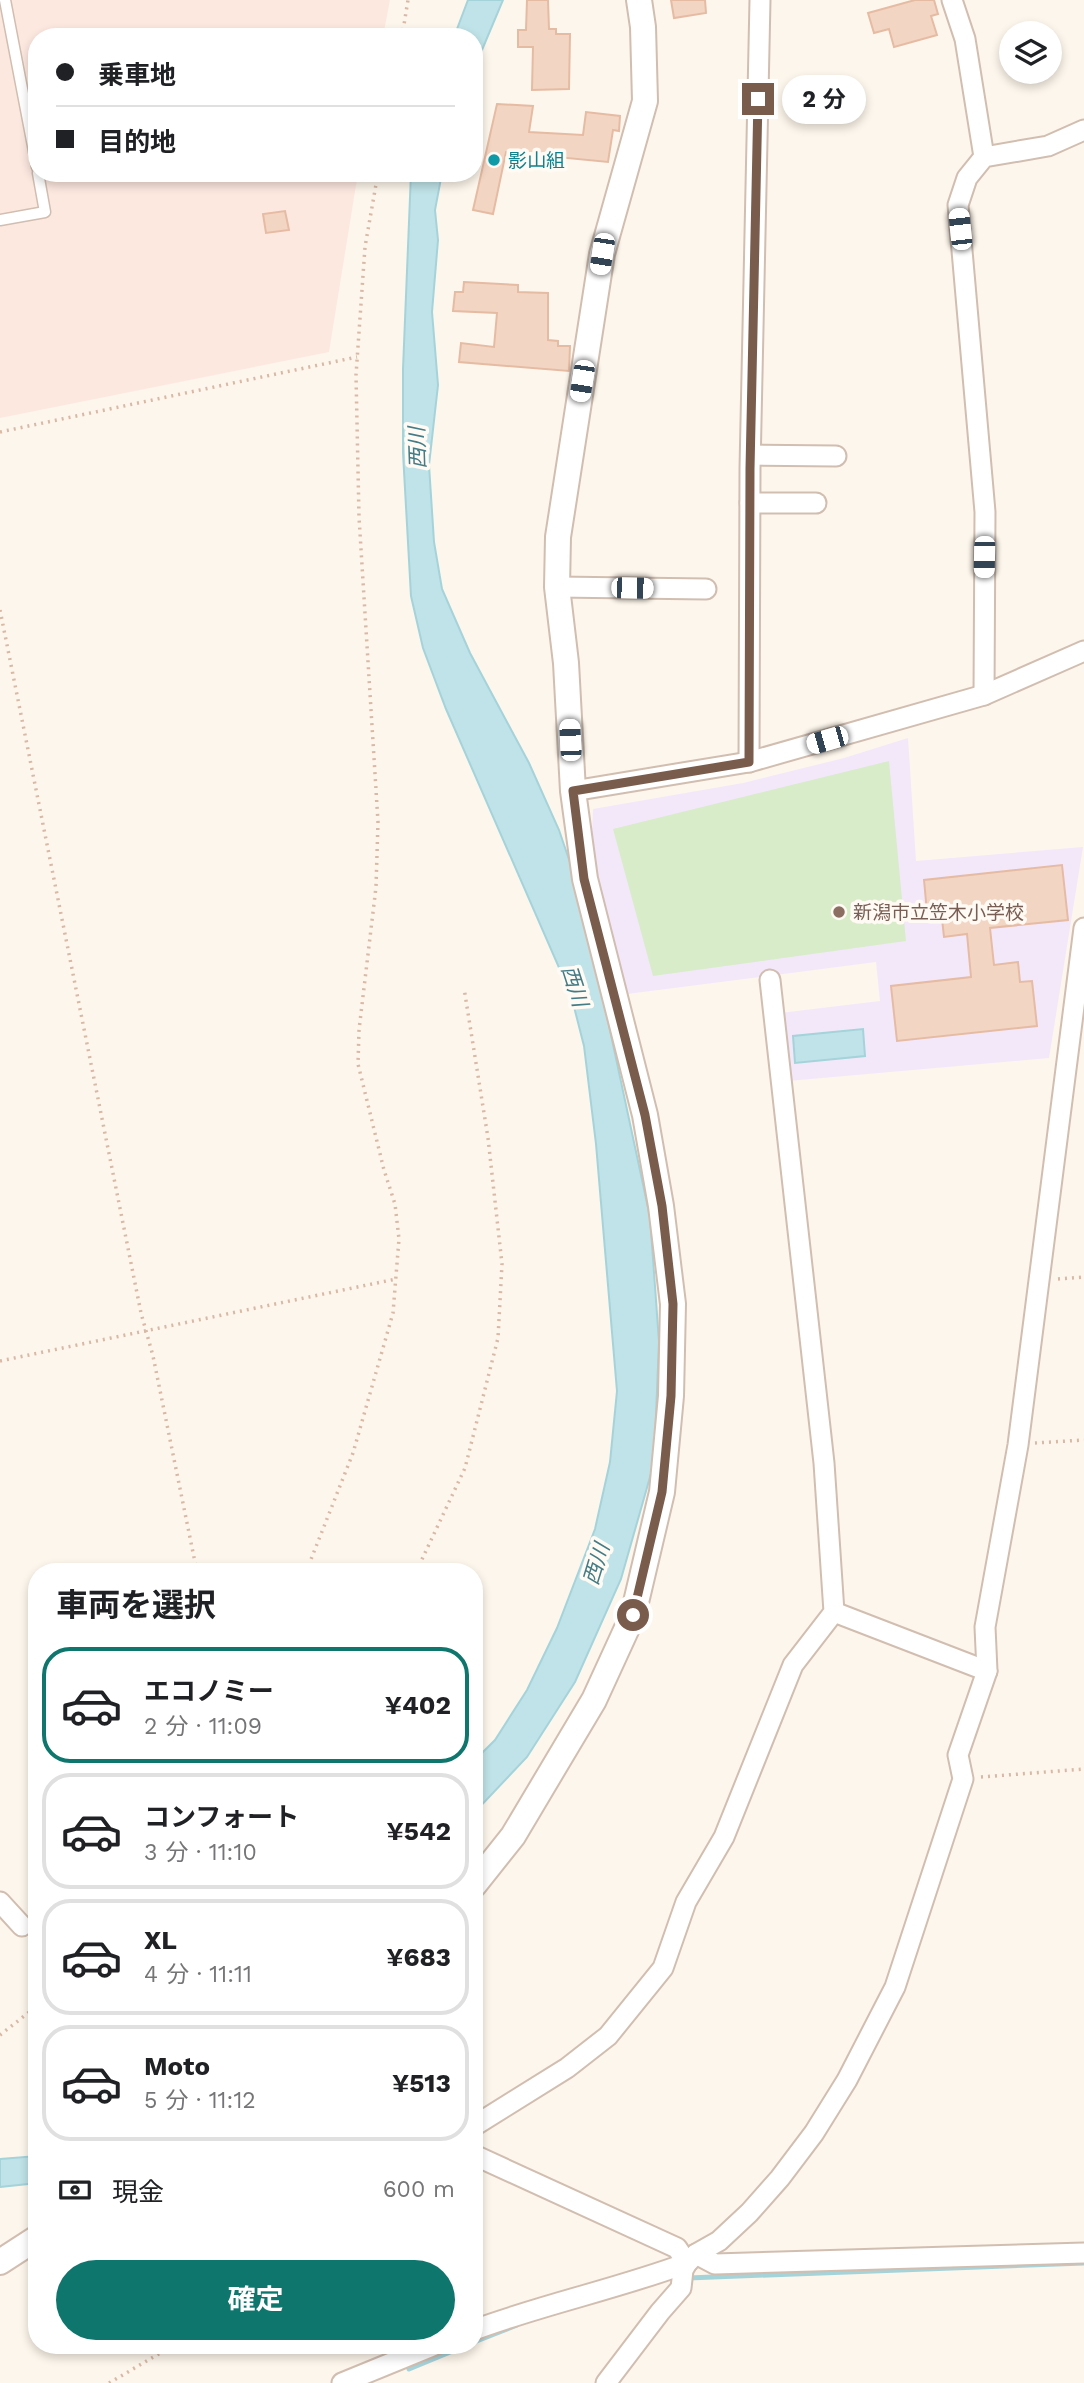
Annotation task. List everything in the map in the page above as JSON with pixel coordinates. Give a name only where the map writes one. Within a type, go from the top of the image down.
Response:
[{"type":"street","points":[[483,1874],[513,1836],[594,1700],[633,1615],[662,1492],[670,1410],[673,1304],[662,1206],[645,1115],[584,879],[573,791],[566,663],[557,587],[558,537],[602,254],[645,101],[643,27],[639,0]]},
{"type":"street","points":[[749,762],[750,503],[761,0]]},
{"type":"street","points":[[952,0],[965,39],[984,157]]},
{"type":"street","points":[[984,695],[985,512],[958,205],[967,178],[984,157],[1048,146],[1084,130]]},
{"type":"street","points":[[751,455],[836,456]]},
{"type":"street","points":[[750,503],[817,503]]},
{"type":"street","points":[[557,587],[706,589]]},
{"type":"street","points":[[573,791],[749,762],[984,695],[1084,651]]},
{"type":"street","points":[[606,2383],[687,2268],[749,2213],[814,2133],[847,2080],[895,1987],[963,1779],[958,1755],[987,1671],[985,1627],[1018,1444],[1084,928]]},
{"type":"street","points":[[483,2120],[566,2068],[608,2036],[663,1968],[686,1902],[724,1837],[793,1665],[834,1612],[824,1463],[770,980]]},
{"type":"street","points":[[834,1612],[987,1671]]},
{"type":"street","points":[[0,1902],[22,1926]]},
{"type":"street","points":[[483,2159],[677,2248],[687,2268]]},
{"type":"street","points":[[0,2262],[28,2244]]},
{"type":"street","points":[[483,2327],[652,2276],[715,2264],[1084,2253]]},
{"type":"street","points":[[342,2383],[413,2354]]},
{"type":"lane","points":[[5,0],[28,120]]},
{"type":"lane","points":[[0,220],[45,212],[40,182]]},
{"type":"path","points":[[403,28],[408,0]]},
{"type":"path","points":[[310,1563],[353,1453],[393,1313],[399,1239],[396,1205],[384,1170],[358,1065],[359,1030],[376,887],[378,822],[359,517],[357,357],[365,247],[376,182]]},
{"type":"path","points":[[0,432],[357,357]]},
{"type":"path","points":[[0,610],[195,1563]]},
{"type":"path","points":[[420,1563],[465,1468],[498,1338],[502,1264],[488,1138],[464,988]]},
{"type":"path","points":[[1039,1280],[1084,1277]]},
{"type":"path","points":[[0,1361],[396,1279]]},
{"type":"path","points":[[1018,1444],[1084,1440]]},
{"type":"path","points":[[963,1779],[1084,1769]]},
{"type":"path","points":[[0,2035],[28,2014]]},
{"type":"path","points":[[109,2383],[159,2354]]},
{"type":"shaded area","points":[[0,0],[390,0],[385,28],[28,28],[28,182],[357,182],[329,352],[0,418]]},
{"type":"shaded area","name":"新潟市立笠木小学校","points":[[908,738],[916,861],[1083,847],[1049,1058],[788,1081],[780,1013],[880,1001],[876,962],[627,994],[591,856],[593,809],[743,783],[844,758]]},
{"type":"green space","points":[[889,761],[906,941],[653,976],[613,829]]},
{"type":"water","points":[[468,0],[503,0],[483,48],[483,28],[457,28]]},
{"type":"water","name":"西川","points":[[411,182],[440,182],[435,210],[438,240],[432,312],[438,385],[429,465],[434,542],[442,589],[470,653],[529,763],[559,830],[581,895],[650,1217],[659,1342],[654,1463],[621,1579],[575,1682],[527,1757],[483,1803],[483,1752],[495,1740],[527,1690],[557,1628],[595,1529],[610,1462],[617,1391],[596,1144],[584,1046],[571,995],[446,709],[423,648],[411,596],[403,453],[403,369]]},
{"type":"water","points":[[863,1029],[865,1056],[795,1063],[793,1036]]},
{"type":"water","points":[[28,2157],[28,2184],[0,2187],[0,2159]]},
{"type":"building","points":[[527,0],[548,0],[549,29],[556,29],[556,34],[570,34],[569,89],[532,90],[533,47],[518,47],[518,30],[526,30]]},
{"type":"building","points":[[671,0],[705,0],[706,13],[674,18]]},
{"type":"building","points":[[915,0],[934,0],[938,14],[931,16],[937,35],[894,47],[889,29],[874,33],[868,13]]},
{"type":"building","name":"影山組","points":[[497,104],[533,106],[529,132],[583,135],[586,112],[620,116],[619,131],[613,130],[608,162],[506,152],[493,214],[473,210],[479,182],[483,182],[483,166]]},
{"type":"building","points":[[285,211],[289,230],[266,233],[263,214]]},
{"type":"building","points":[[464,282],[518,285],[518,292],[548,293],[548,340],[558,341],[558,346],[570,346],[569,371],[459,362],[461,343],[494,347],[497,313],[453,311],[455,292],[463,292]]},
{"type":"building","points":[[1062,865],[1068,920],[990,928],[994,965],[1018,962],[1020,982],[1032,981],[1037,1026],[897,1041],[891,986],[971,977],[967,934],[944,937],[941,910],[927,912],[924,880]]},
{"type":"waterway","points":[[688,2278],[1084,2263]]},
{"type":"waterway","points":[[483,2338],[517,2325]]},
{"type":"waterway","points":[[409,2369],[445,2354]]},
{"type":"place","name":"影山組","points":[[494,160]]},
{"type":"place","name":"新潟市立笠木小学校","points":[[839,912]]},
{"type":"route","points":[[633,1615],[662,1492],[671,1396],[673,1304],[662,1206],[645,1115],[584,879],[573,791],[749,762],[750,469],[758,99]]}]
